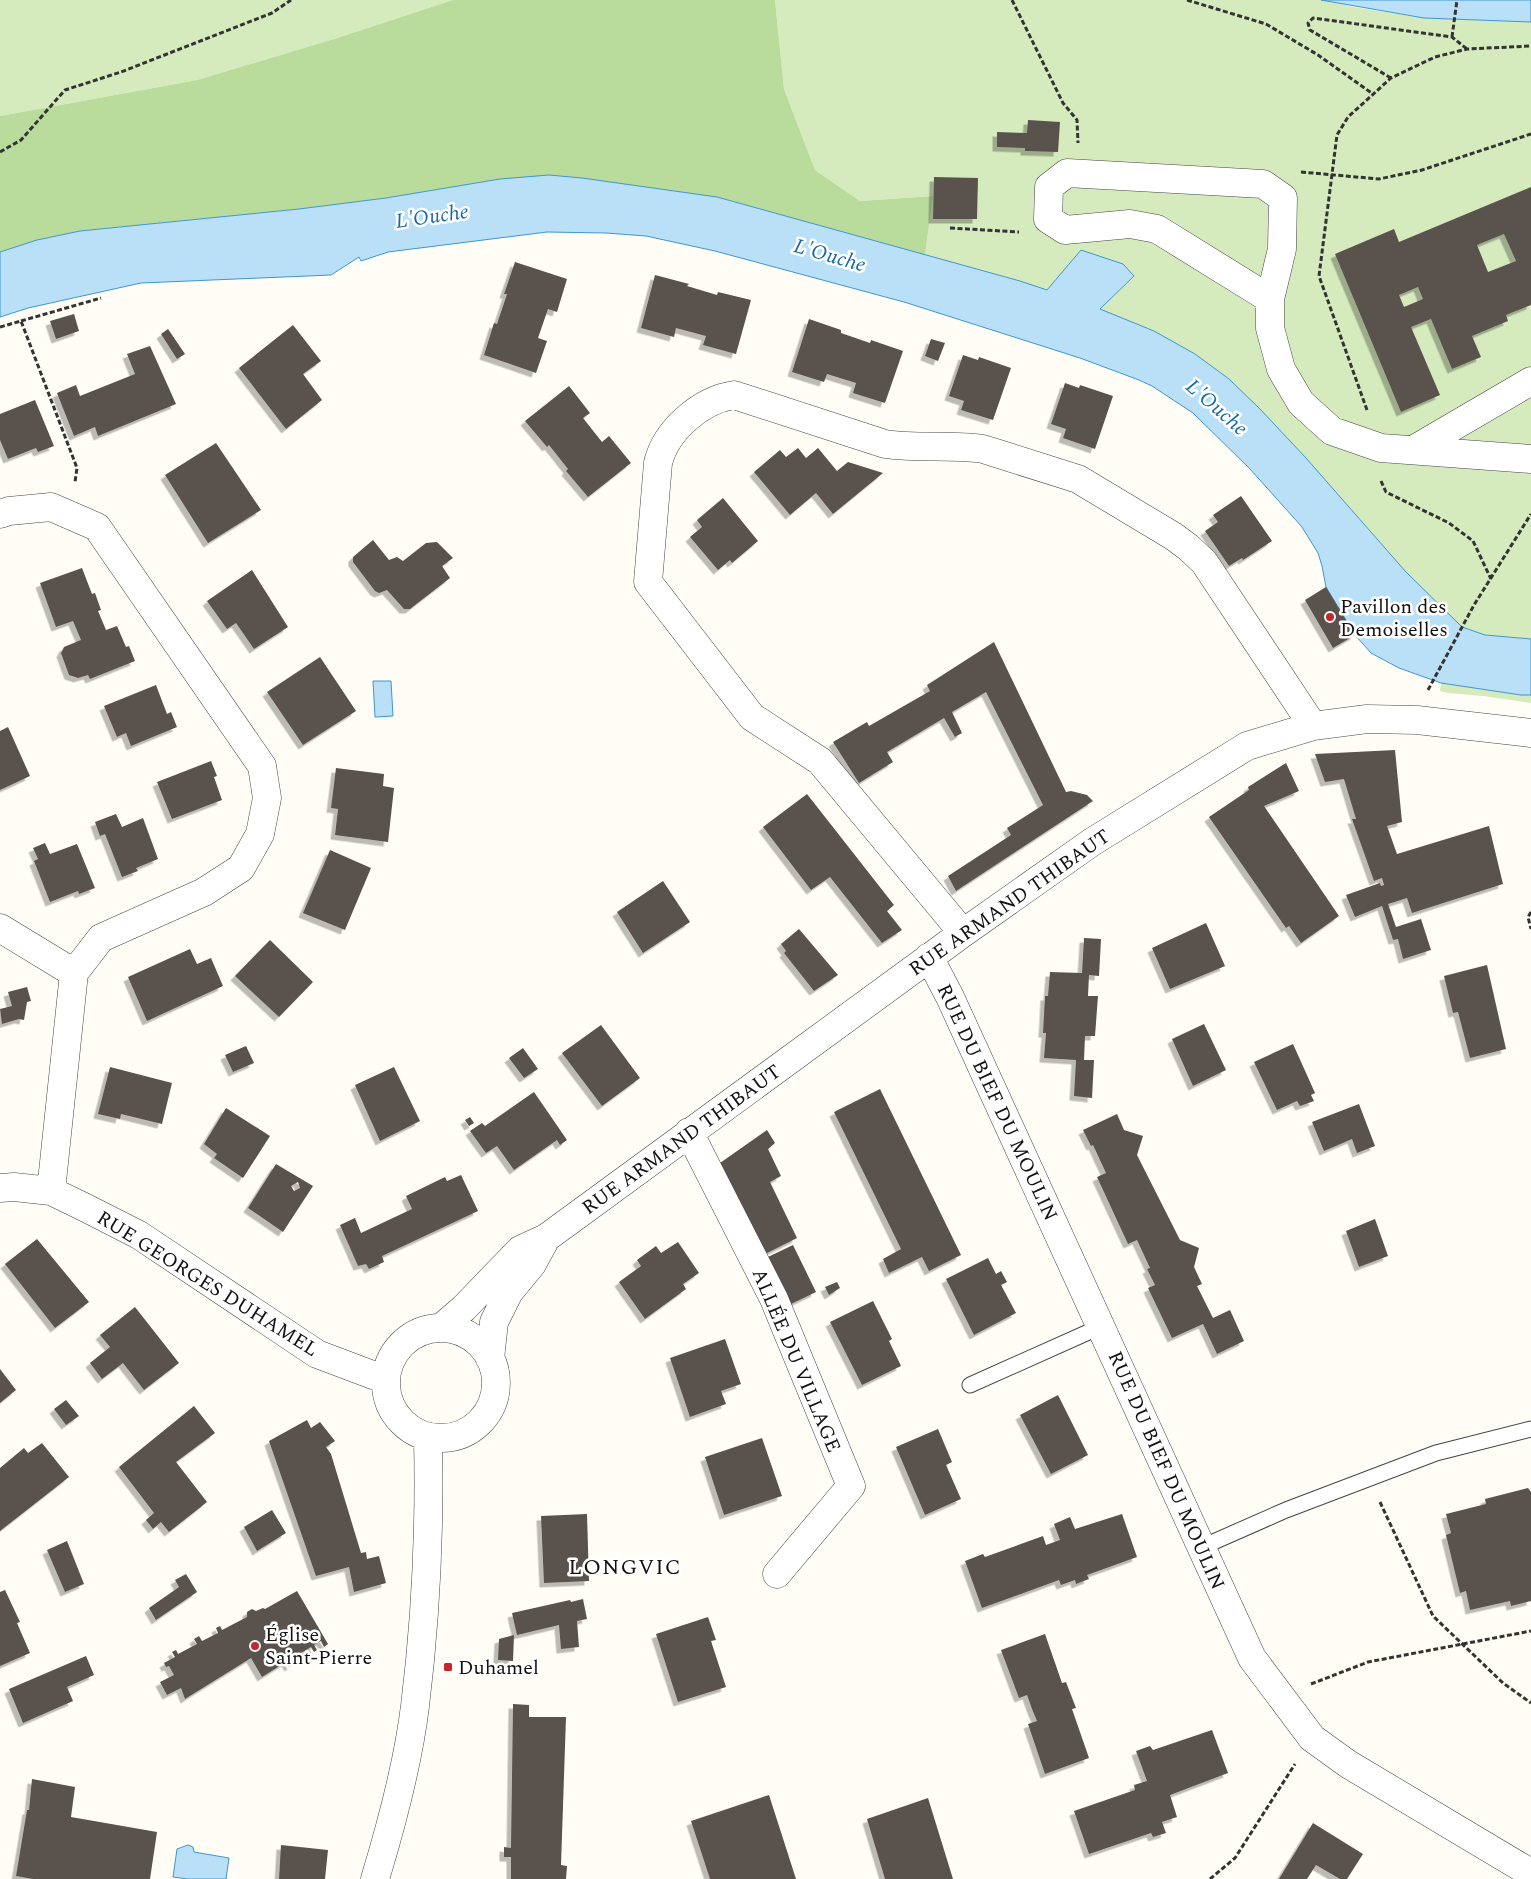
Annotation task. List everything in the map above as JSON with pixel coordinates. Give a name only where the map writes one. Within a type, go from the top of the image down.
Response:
[{"type":"street","points":[[1270,299],[1157,229],[1130,224],[1065,230],[1048,219],[1049,187],[1067,173],[1263,184],[1283,198],[1282,249],[1270,299],[1270,328],[1280,369],[1301,402],[1332,431],[1381,448],[1531,459]]},
{"type":"street","points":[[1413,450],[1531,382]]},
{"type":"street","points":[[963,933],[820,761],[752,717],[648,582],[660,454],[677,429],[705,406],[720,397],[734,395],[885,444],[900,446],[967,446],[983,449],[1078,479],[1173,536],[1204,562],[1313,726]]},
{"type":"street","points":[[0,514],[9,511],[51,507],[97,527],[262,766],[267,798],[260,834],[241,868],[204,892],[101,938],[74,973],[51,1191]]},
{"type":"street","name":"RUE ARMAND THIBAUT","points":[[442,1327],[464,1308],[520,1250],[546,1238],[929,957],[1092,842],[1246,746],[1313,726],[1367,719],[1417,720],[1531,733]]},
{"type":"street","points":[[0,928],[74,973]]},
{"type":"street","name":"RUE DU BIEF DU MOULIN","points":[[929,957],[950,996],[1252,1658],[1312,1738],[1348,1764],[1524,1869],[1531,1876]]},
{"type":"street","name":"ALLÉE DU VILLAGE","points":[[690,1132],[774,1299],[851,1486],[777,1574]]},
{"type":"street","name":"RUE GEORGES DUHAMEL","points":[[0,1188],[14,1187],[51,1191],[139,1235],[317,1354],[386,1380]]},
{"type":"street","name":"RUE ARMAND THIBAUT","points":[[490,1359],[494,1322],[509,1292],[532,1264],[546,1238]]},
{"type":"street","points":[[442,1327],[454,1329],[472,1337],[486,1350],[494,1366],[497,1386],[488,1412],[475,1426],[458,1435],[428,1438],[411,1428],[398,1416],[389,1398],[386,1380],[394,1355],[406,1340],[423,1331],[442,1327]]},
{"type":"street","points":[[375,1879],[401,1783],[415,1708],[427,1588],[428,1438]]},
{"type":"lane","points":[[970,1385],[1102,1326]]},
{"type":"lane","points":[[1202,1547],[1286,1510],[1436,1453],[1531,1429]]},
{"type":"path","points":[[0,152],[21,140],[64,90],[121,72],[272,13],[292,0]]},
{"type":"path","points":[[1012,0],[1063,103],[1076,120],[1078,149]]},
{"type":"path","points":[[1187,0],[1266,24],[1318,55],[1373,94]]},
{"type":"path","points":[[1452,37],[1457,0]]},
{"type":"path","points":[[1391,78],[1310,30],[1308,23],[1313,18],[1452,37],[1467,49]]},
{"type":"path","points":[[1491,579],[1473,541],[1449,523],[1386,492],[1378,475],[1381,448],[1319,276],[1338,135],[1348,117],[1391,78],[1436,57],[1467,49],[1531,46]]},
{"type":"path","points":[[1333,174],[1379,179],[1422,170],[1531,134]]},
{"type":"path","points":[[950,228],[1022,232],[1022,224]]},
{"type":"path","points":[[0,327],[101,298]]},
{"type":"path","points":[[21,320],[77,468],[70,515]]},
{"type":"path","points":[[1429,685],[1474,606],[1531,514]]},
{"type":"path","points":[[1531,912],[1528,917],[1531,929]]},
{"type":"path","points":[[1369,1479],[1433,1616],[1503,1683],[1531,1703]]},
{"type":"path","points":[[1281,1697],[1368,1662],[1531,1631]]},
{"type":"path","points":[[1210,1879],[1235,1858],[1312,1738]]},
{"type":"green space","points":[[0,0],[453,0],[337,38],[197,80],[0,116]]},
{"type":"green space","points":[[453,0],[775,0],[784,89],[815,170],[860,201],[933,196],[925,255],[717,197],[582,178],[553,176],[500,179],[386,198],[299,209],[80,231],[0,252],[0,116],[197,80],[337,38]]},
{"type":"green space","points":[[775,0],[1325,0],[1354,7],[1424,18],[1531,22],[1531,639],[1485,635],[1462,627],[1406,572],[1306,458],[1229,379],[1195,354],[1154,331],[1099,309],[1134,277],[1081,250],[1047,291],[1020,281],[925,255],[933,196],[860,201],[815,170],[784,89]]},
{"type":"green space","points":[[1441,683],[1531,695],[1531,703],[1448,693],[1440,691]]},
{"type":"water","points":[[1321,0],[1531,0],[1531,22],[1424,18]]},
{"type":"water","name":"L'Ouche","points":[[549,175],[717,197],[1047,290],[1081,250],[1123,264],[1134,276],[1100,309],[1154,331],[1195,354],[1229,379],[1306,458],[1406,572],[1462,627],[1485,635],[1531,639],[1531,695],[1441,683],[1399,668],[1371,653],[1355,635],[1326,587],[1318,553],[1302,527],[1250,469],[1193,413],[1152,386],[1080,358],[904,302],[715,251],[646,236],[547,232],[388,252],[361,261],[359,257],[331,275],[141,283],[28,308],[0,317],[0,252],[37,240],[80,231],[299,209],[386,198],[500,179]]},
{"type":"water","points":[[373,681],[391,681],[393,716],[375,717]]},
{"type":"water","points":[[188,1845],[193,1847],[194,1852],[229,1858],[226,1879],[173,1877],[177,1849]]},
{"type":"building","points":[[1028,120],[1060,122],[1058,152],[1025,151],[1025,148],[997,147],[997,132],[1027,133]]},
{"type":"building","points":[[934,177],[978,178],[977,219],[933,219]]},
{"type":"building","points":[[1531,187],[1531,305],[1506,315],[1508,321],[1472,336],[1481,357],[1452,369],[1431,319],[1411,327],[1440,395],[1401,412],[1335,254],[1394,229],[1399,242]],"holes":[[[1504,234],[1516,261],[1488,272],[1477,245]],[[1418,287],[1423,299],[1404,307],[1399,295]]]},
{"type":"building","points":[[515,262],[567,279],[557,312],[548,309],[538,338],[547,341],[536,373],[484,355],[494,323],[497,324],[507,294],[504,294]]},
{"type":"building","points":[[655,275],[689,284],[687,286],[717,295],[718,292],[751,300],[736,354],[703,345],[706,336],[676,328],[674,337],[641,328]]},
{"type":"building","points":[[74,314],[79,331],[56,339],[50,321]]},
{"type":"building","points":[[809,319],[870,343],[871,340],[903,351],[885,403],[853,393],[856,383],[827,374],[824,382],[792,372]]},
{"type":"building","points":[[293,325],[321,361],[303,374],[322,400],[286,429],[239,368]]},
{"type":"building","points":[[168,329],[185,354],[177,359],[161,334]]},
{"type":"building","points":[[931,339],[945,343],[938,361],[925,356]]},
{"type":"building","points":[[150,346],[176,404],[98,436],[95,427],[74,436],[57,393],[76,385],[80,396],[135,374],[127,354]]},
{"type":"building","points":[[963,355],[978,360],[979,357],[1011,368],[993,420],[961,410],[964,401],[949,396]]},
{"type":"building","points":[[1065,383],[1079,388],[1080,385],[1113,396],[1095,449],[1063,438],[1066,429],[1051,424]]},
{"type":"building","points":[[569,386],[590,413],[583,418],[602,442],[609,436],[631,463],[588,497],[566,471],[568,469],[549,445],[547,447],[525,421]]},
{"type":"building","points":[[35,400],[54,446],[38,452],[36,448],[8,459],[0,440],[0,414]]},
{"type":"building","points":[[216,443],[261,510],[208,543],[165,475]]},
{"type":"building","points":[[798,448],[806,458],[818,448],[837,471],[848,462],[883,473],[833,514],[816,493],[790,515],[754,472],[780,450],[786,457]]},
{"type":"building","points":[[1241,496],[1272,541],[1243,560],[1242,558],[1229,566],[1205,531],[1218,522],[1213,515]]},
{"type":"building","points":[[723,498],[758,541],[732,563],[730,560],[718,570],[690,537],[702,527],[697,520]]},
{"type":"building","points":[[373,540],[389,560],[397,557],[403,561],[426,543],[437,542],[453,558],[442,566],[450,578],[410,609],[404,609],[387,590],[379,593],[375,591],[353,562],[353,557]]},
{"type":"building","points":[[82,568],[92,594],[95,593],[101,610],[98,611],[106,630],[117,626],[126,647],[129,646],[135,661],[90,679],[88,675],[78,678],[69,675],[61,653],[64,647],[81,640],[73,621],[56,627],[40,583]]},
{"type":"building","points":[[252,570],[288,627],[254,649],[236,623],[227,629],[207,601]]},
{"type":"building","name":"Pavillon des Demoiselles","points":[[1326,587],[1355,635],[1333,648],[1305,600]]},
{"type":"building","points":[[994,642],[1066,792],[1071,791],[1087,795],[1093,801],[956,891],[948,876],[1011,835],[1007,828],[1043,805],[986,692],[952,712],[962,733],[955,737],[944,718],[887,752],[893,762],[859,783],[833,742],[867,722],[869,726],[930,691],[927,685]]},
{"type":"building","points":[[320,657],[356,711],[303,745],[267,692]]},
{"type":"building","points":[[156,685],[167,714],[171,712],[177,727],[131,746],[126,733],[117,737],[104,706]]},
{"type":"building","points":[[8,727],[30,776],[0,790],[0,731]]},
{"type":"building","points":[[1395,750],[1402,822],[1387,826],[1397,854],[1489,826],[1503,884],[1412,913],[1407,898],[1388,904],[1396,927],[1421,919],[1431,950],[1403,959],[1398,939],[1393,940],[1382,906],[1355,917],[1346,895],[1380,883],[1381,886],[1384,885],[1382,878],[1374,881],[1352,819],[1356,819],[1344,779],[1325,782],[1315,754]]},
{"type":"building","points":[[211,761],[217,776],[214,777],[222,800],[172,819],[157,782]]},
{"type":"building","points":[[1286,763],[1299,791],[1264,806],[1339,916],[1301,943],[1289,926],[1286,928],[1209,817],[1249,790],[1248,787]]},
{"type":"building","points":[[336,768],[384,774],[383,786],[394,788],[388,842],[335,835],[338,809],[331,808]]},
{"type":"building","points":[[807,794],[894,905],[887,911],[902,930],[882,943],[830,877],[811,890],[763,827]]},
{"type":"building","points":[[116,814],[122,827],[143,818],[158,859],[136,868],[138,871],[122,877],[105,834],[100,836],[95,822]]},
{"type":"building","points":[[45,843],[50,854],[77,844],[95,888],[79,894],[78,891],[50,902],[34,861],[38,859],[33,848]]},
{"type":"building","points":[[330,850],[371,868],[345,930],[303,913]]},
{"type":"building","points":[[663,881],[690,922],[643,953],[617,912]]},
{"type":"building","points":[[1206,923],[1225,966],[1170,989],[1152,948]]},
{"type":"building","points":[[799,929],[838,975],[814,991],[784,953],[786,951],[781,944]]},
{"type":"building","points":[[1084,938],[1101,939],[1099,976],[1089,975],[1088,996],[1098,996],[1095,1036],[1085,1036],[1084,1060],[1094,1060],[1092,1098],[1074,1096],[1076,1060],[1044,1058],[1046,1033],[1043,1033],[1045,996],[1048,996],[1050,972],[1082,973]]},
{"type":"building","points":[[270,940],[313,982],[279,1017],[235,976]]},
{"type":"building","points":[[190,949],[197,964],[211,958],[223,986],[147,1021],[128,977]]},
{"type":"building","points":[[1487,965],[1506,1049],[1470,1058],[1458,1012],[1453,1013],[1444,976]]},
{"type":"building","points":[[27,987],[31,1001],[27,1002],[24,1020],[19,1019],[2,1024],[0,1009],[12,1006],[8,992]]},
{"type":"building","points":[[1204,1024],[1226,1070],[1193,1086],[1172,1039]]},
{"type":"building","points":[[601,1025],[640,1078],[602,1106],[562,1053]]},
{"type":"building","points":[[1293,1044],[1315,1093],[1311,1095],[1314,1101],[1300,1106],[1297,1101],[1277,1110],[1254,1062]]},
{"type":"building","points":[[246,1046],[254,1063],[233,1072],[225,1055]]},
{"type":"building","points":[[523,1048],[538,1069],[524,1078],[509,1058]]},
{"type":"building","points":[[110,1067],[172,1083],[162,1124],[121,1114],[120,1119],[98,1114]]},
{"type":"building","points":[[394,1067],[420,1121],[380,1141],[355,1085]]},
{"type":"building","points":[[880,1089],[961,1255],[929,1271],[922,1257],[889,1273],[883,1259],[901,1249],[834,1112]]},
{"type":"building","points":[[534,1092],[567,1140],[560,1145],[557,1140],[514,1170],[497,1146],[486,1153],[470,1131],[482,1123],[485,1126]]},
{"type":"building","points":[[1359,1104],[1375,1146],[1357,1153],[1352,1139],[1324,1151],[1312,1122]]},
{"type":"building","points":[[226,1108],[270,1136],[243,1178],[214,1158],[217,1154],[204,1144]]},
{"type":"building","points":[[1117,1114],[1124,1130],[1143,1136],[1137,1155],[1180,1240],[1199,1248],[1194,1267],[1202,1284],[1197,1286],[1213,1318],[1230,1310],[1244,1341],[1217,1354],[1203,1324],[1172,1338],[1148,1288],[1155,1285],[1147,1269],[1150,1268],[1137,1240],[1128,1244],[1097,1177],[1106,1173],[1093,1145],[1091,1146],[1083,1130]]},
{"type":"building","points":[[470,1117],[474,1123],[469,1126],[465,1120]]},
{"type":"building","points":[[767,1130],[775,1143],[768,1149],[781,1176],[770,1182],[797,1238],[765,1254],[720,1163]]},
{"type":"building","points":[[276,1164],[313,1186],[283,1232],[248,1208]],"holes":[[[298,1182],[300,1188],[294,1191],[291,1186]]]},
{"type":"building","points":[[461,1175],[478,1211],[382,1256],[384,1262],[369,1269],[366,1264],[358,1266],[340,1225],[355,1218],[361,1233],[412,1209],[406,1196],[445,1177],[447,1181]]},
{"type":"building","points":[[1375,1219],[1388,1256],[1359,1267],[1346,1231]]},
{"type":"building","points":[[37,1239],[89,1302],[55,1328],[5,1264]]},
{"type":"building","points":[[678,1242],[699,1273],[683,1284],[686,1289],[645,1319],[619,1282],[641,1266],[637,1260],[656,1246],[661,1253]]},
{"type":"building","points":[[793,1245],[816,1292],[791,1304],[768,1257]]},
{"type":"building","points":[[988,1258],[996,1274],[1001,1271],[1007,1282],[1001,1285],[1016,1313],[974,1335],[946,1279]]},
{"type":"building","points":[[837,1282],[840,1288],[829,1295],[825,1287]]},
{"type":"building","points":[[873,1301],[892,1339],[889,1341],[901,1366],[862,1385],[830,1322]]},
{"type":"building","points":[[135,1307],[179,1363],[144,1390],[123,1363],[102,1379],[90,1363],[110,1347],[100,1335]]},
{"type":"building","points":[[725,1339],[741,1384],[721,1391],[726,1404],[690,1417],[670,1358]]},
{"type":"building","points":[[0,1369],[16,1390],[0,1403]]},
{"type":"building","points":[[1058,1395],[1088,1455],[1051,1474],[1020,1415]]},
{"type":"building","points":[[66,1400],[79,1416],[66,1425],[54,1409]]},
{"type":"building","points":[[194,1406],[215,1433],[176,1462],[207,1502],[169,1532],[161,1522],[153,1529],[146,1520],[154,1513],[119,1467]]},
{"type":"building","points":[[307,1420],[311,1428],[320,1422],[335,1441],[326,1447],[331,1454],[361,1553],[366,1552],[367,1559],[379,1556],[386,1583],[354,1592],[349,1567],[316,1576],[269,1441]]},
{"type":"building","points":[[938,1429],[952,1462],[946,1465],[961,1499],[925,1515],[896,1447]]},
{"type":"building","points":[[762,1438],[782,1496],[724,1515],[705,1457]]},
{"type":"building","points":[[42,1443],[69,1477],[0,1531],[0,1468],[24,1448],[28,1453]]},
{"type":"building","points":[[1528,1488],[1531,1492],[1531,1601],[1511,1606],[1510,1601],[1470,1610],[1466,1591],[1460,1593],[1446,1535],[1451,1533],[1446,1514],[1486,1504],[1485,1499]]},
{"type":"building","points":[[272,1510],[286,1533],[257,1551],[244,1527]]},
{"type":"building","points":[[587,1514],[589,1581],[544,1583],[541,1516]]},
{"type":"building","points":[[1122,1514],[1137,1557],[1087,1575],[1089,1579],[1076,1584],[1075,1580],[1061,1585],[1059,1580],[982,1608],[965,1561],[983,1554],[985,1557],[1043,1536],[1046,1545],[1060,1540],[1054,1524],[1070,1517],[1075,1529]]},
{"type":"building","points":[[67,1541],[84,1584],[65,1592],[47,1550]]},
{"type":"building","points":[[186,1574],[197,1592],[156,1620],[149,1608],[179,1587],[175,1580]]},
{"type":"building","points":[[5,1590],[20,1622],[17,1623],[30,1653],[0,1666],[0,1592]]},
{"type":"building","name":"Église Saint-Pierre","points":[[297,1591],[328,1644],[324,1647],[321,1641],[314,1645],[317,1650],[314,1652],[311,1647],[289,1660],[292,1665],[289,1667],[286,1662],[262,1677],[251,1658],[185,1699],[181,1688],[167,1695],[160,1682],[174,1675],[169,1666],[166,1667],[164,1663],[175,1657],[172,1652],[176,1650],[178,1654],[197,1644],[194,1639],[199,1636],[202,1641],[218,1633],[216,1628],[220,1626],[222,1630],[247,1617],[247,1612],[252,1609],[256,1611],[265,1609]]},
{"type":"building","points":[[583,1599],[587,1619],[577,1621],[579,1647],[561,1649],[559,1625],[517,1635],[512,1613],[570,1600],[571,1602]]},
{"type":"building","points":[[708,1617],[716,1640],[711,1641],[726,1687],[678,1702],[656,1634]]},
{"type":"building","points":[[1045,1634],[1062,1683],[1066,1682],[1076,1708],[1072,1709],[1089,1758],[1045,1774],[1028,1724],[1037,1721],[1027,1695],[1019,1698],[1001,1650]]},
{"type":"building","points":[[514,1635],[513,1661],[498,1660],[499,1639]]},
{"type":"building","points":[[86,1656],[94,1675],[67,1687],[73,1701],[23,1723],[9,1689]]},
{"type":"building","points":[[513,1704],[529,1705],[529,1717],[566,1717],[561,1865],[567,1866],[566,1879],[511,1879],[511,1857],[504,1857],[504,1847],[511,1848]]},
{"type":"building","points":[[1212,1730],[1228,1773],[1170,1795],[1177,1817],[1162,1822],[1166,1833],[1153,1837],[1151,1833],[1089,1854],[1074,1811],[1135,1790],[1134,1785],[1147,1781],[1136,1751],[1150,1746],[1153,1750]]},
{"type":"building","points":[[32,1779],[75,1787],[71,1817],[157,1832],[150,1879],[33,1879],[16,1876],[27,1810],[29,1810]]},
{"type":"building","points":[[769,1795],[796,1879],[710,1879],[691,1821]]},
{"type":"building","points":[[928,1798],[953,1879],[885,1879],[867,1819]]},
{"type":"building","points":[[1313,1823],[1363,1854],[1347,1879],[1340,1879],[1316,1865],[1307,1879],[1279,1879]]},
{"type":"building","points":[[281,1845],[328,1850],[325,1879],[279,1879]]},
{"type":"place","name":"Pavillon des Demoiselles","points":[[1330,617]]},
{"type":"place","name":"Église Saint-Pierre","points":[[255,1646]]},
{"type":"place","name":"Duhamel","points":[[448,1667]]},
{"type":"district","name":"LONGVIC","points":[[625,1566]]}]
